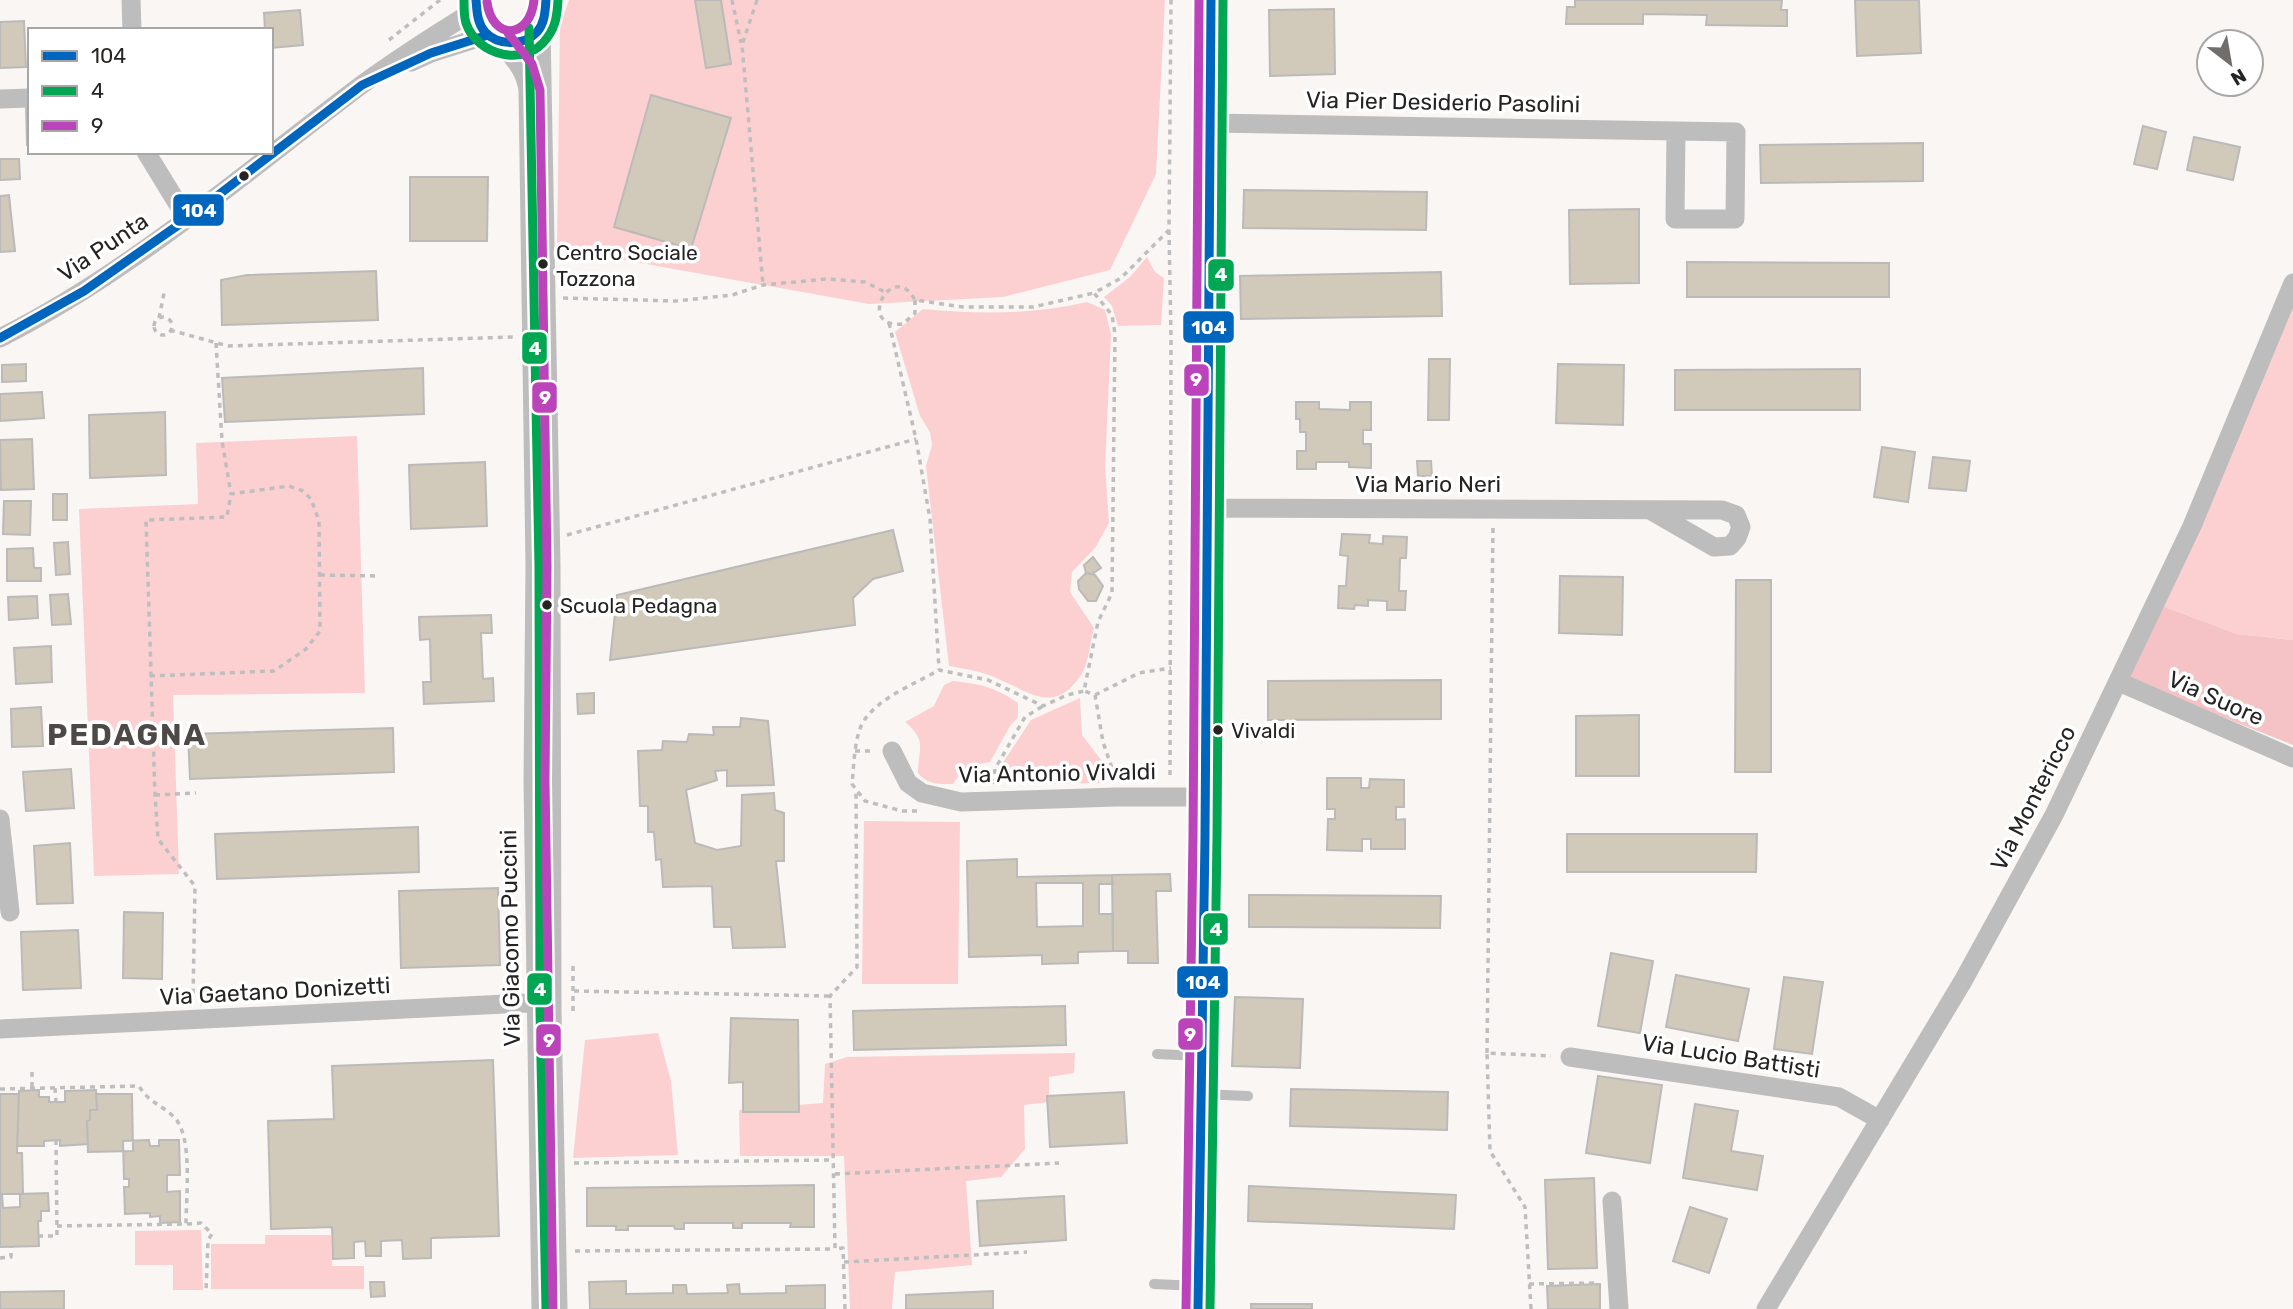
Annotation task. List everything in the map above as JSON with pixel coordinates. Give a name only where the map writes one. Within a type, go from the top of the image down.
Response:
[{"type":"street","points":[[131,0],[132,28]]},
{"type":"street","name":"Via Giacomo Puccini","points":[[542,513],[532,336],[541,27],[547,10],[546,0]]},
{"type":"street","points":[[1198,1309],[1211,0]]},
{"type":"street","name":"Via Giacomo Puccini","points":[[475,5],[481,28],[526,76],[536,150],[543,566],[544,1002],[541,1309]]},
{"type":"street","name":"Via Punta","points":[[273,153],[362,85],[475,5]]},
{"type":"street","points":[[493,38],[510,43],[522,42],[533,36],[541,27]]},
{"type":"street","name":"Via Punta","points":[[362,85],[431,53],[493,38]]},
{"type":"street","points":[[0,99],[28,98]]},
{"type":"street","name":"Via Pier Desiderio Pasolini","points":[[1209,123],[1736,132],[1735,219],[1675,219],[1676,131]]},
{"type":"street","points":[[147,154],[187,219]]},
{"type":"street","name":"Via Punta","points":[[0,338],[84,291],[187,219],[272,154]]},
{"type":"street","name":"Via Montericco","points":[[1766,1309],[1964,981],[2048,827],[2192,526],[2293,283]]},
{"type":"street","name":"Via Mario Neri","points":[[1205,508],[1650,510]]},
{"type":"street","name":"Via Suore","points":[[2119,682],[2293,758]]},
{"type":"street","name":"Via Antonio Vivaldi","points":[[891,751],[908,783],[922,793],[961,802],[1205,797]]},
{"type":"street","points":[[0,820],[10,912]]},
{"type":"street","name":"Via Giacomo Puccini","points":[[544,1002],[558,1309]]},
{"type":"street","name":"Via Gaetano Donizetti","points":[[0,1029],[544,1002]]},
{"type":"street","name":"Via Lucio Battisti","points":[[1570,1057],[1839,1097],[1880,1120]]},
{"type":"street","points":[[1612,1201],[1619,1309]]},
{"type":"lane","points":[[1157,1054],[1201,1056]]},
{"type":"lane","points":[[1201,1094],[1248,1096]]},
{"type":"lane","points":[[1154,1284],[1198,1286]]},
{"type":"path","points":[[429,9],[440,0]]},
{"type":"path","points":[[732,0],[742,45],[764,285]]},
{"type":"path","points":[[742,45],[757,0]]},
{"type":"path","points":[[1170,797],[1172,668],[1168,230],[1171,0]]},
{"type":"path","points":[[915,300],[963,307],[1034,307],[1094,293],[1121,278],[1168,230]]},
{"type":"path","points":[[558,298],[676,301],[732,295],[764,285],[827,279],[866,282],[885,292]]},
{"type":"path","points":[[902,288],[908,290],[915,300],[915,313],[912,318],[903,324],[889,323],[884,319],[879,309],[880,298],[885,292],[902,288]]},
{"type":"path","points":[[159,318],[168,319],[171,324],[170,330],[164,335],[156,332],[154,324],[159,318],[164,292]]},
{"type":"path","points":[[1084,691],[1098,622],[1112,593],[1115,334],[1112,315],[1094,293]]},
{"type":"path","points":[[889,323],[916,439],[930,519],[939,670]]},
{"type":"path","points":[[170,330],[228,346],[532,336]]},
{"type":"path","points":[[193,1020],[195,886],[158,839],[146,520],[227,517],[231,494],[222,442],[216,342]]},
{"type":"path","points":[[561,537],[916,439]]},
{"type":"path","points":[[150,676],[274,671],[306,649],[320,631],[319,521],[311,499],[303,491],[289,486],[231,494]]},
{"type":"path","points":[[1493,524],[1487,1053],[1490,1150],[1525,1208],[1531,1309]]},
{"type":"path","points":[[320,575],[379,576]]},
{"type":"path","points":[[991,801],[995,769],[1025,717],[1068,695],[1084,691],[1095,695],[1139,673],[1172,668]]},
{"type":"path","points":[[835,1249],[830,996],[857,967],[856,791],[852,784],[855,751],[864,720],[883,703],[939,670],[988,680],[1043,706]]},
{"type":"path","points":[[1095,695],[1103,742],[1115,778],[1116,797]]},
{"type":"path","points":[[852,784],[864,801],[902,811],[929,811]]},
{"type":"path","points":[[155,795],[196,793]]},
{"type":"path","points":[[573,991],[830,996]]},
{"type":"path","points":[[1487,1053],[1570,1057]]},
{"type":"path","points":[[32,1072],[32,1088]]},
{"type":"path","points":[[0,1089],[139,1086],[146,1098],[176,1119],[186,1141],[187,1224]]},
{"type":"path","points":[[55,1088],[56,1102]]},
{"type":"path","points":[[38,1236],[57,1236],[56,1140]]},
{"type":"path","points":[[569,1163],[834,1160]]},
{"type":"path","points":[[835,1174],[1059,1163]]},
{"type":"path","points":[[57,1226],[201,1223],[212,1234],[208,1240],[206,1292]]},
{"type":"path","points":[[0,1258],[12,1257],[11,1247]]},
{"type":"path","points":[[570,1251],[843,1248],[845,1309]]},
{"type":"path","points":[[844,1262],[1027,1252]]},
{"type":"path","points":[[1530,1284],[1617,1283]]},
{"type":"shaded area","points":[[569,0],[1165,0],[1156,174],[1110,270],[1003,297],[869,304],[557,248],[560,26]]},
{"type":"shaded area","points":[[1147,257],[1155,272],[1164,278],[1161,325],[1118,326],[1112,306],[1104,297],[1130,277]]},
{"type":"shaded area","points":[[2293,301],[2293,640],[2237,634],[2157,604]]},
{"type":"shaded area","points":[[1087,302],[1105,310],[1111,334],[1105,467],[1109,523],[1095,548],[1072,572],[1070,592],[1094,628],[1084,670],[1061,695],[1041,697],[985,674],[949,666],[926,466],[932,445],[930,432],[920,416],[895,332],[923,309],[1005,312]]},
{"type":"shaded area","points":[[357,436],[365,693],[173,695],[179,874],[94,876],[79,509],[198,504],[196,443]]},
{"type":"shaded area","points":[[2157,604],[2237,634],[2293,640],[2293,745],[2115,674]]},
{"type":"shaded area","points":[[953,681],[979,685],[1002,693],[1018,703],[1018,717],[990,762],[968,768],[953,784],[934,783],[918,773],[919,740],[905,722],[934,706],[944,685]]},
{"type":"shaded area","points":[[1080,698],[1082,735],[1105,765],[1107,783],[1026,784],[1021,775],[1002,764],[1031,720]]},
{"type":"shaded area","points":[[864,821],[960,822],[958,984],[862,984]]},
{"type":"shaded area","points":[[658,1033],[671,1081],[678,1155],[573,1158],[585,1040]]},
{"type":"shaded area","points":[[1075,1053],[1074,1073],[1049,1077],[1049,1102],[1024,1105],[1025,1149],[1001,1177],[966,1181],[972,1265],[895,1272],[892,1309],[850,1309],[844,1156],[740,1156],[739,1110],[823,1103],[825,1064],[847,1057]]},
{"type":"shaded area","points":[[201,1230],[203,1290],[173,1290],[173,1265],[135,1265],[135,1231]]},
{"type":"shaded area","points":[[265,1235],[331,1235],[332,1266],[364,1266],[364,1289],[211,1289],[211,1244],[265,1244]]},
{"type":"building","points":[[695,0],[721,0],[731,64],[706,68]]},
{"type":"building","points":[[1575,0],[1782,0],[1781,10],[1787,10],[1787,26],[1706,25],[1707,15],[1643,14],[1643,24],[1566,24],[1567,7],[1575,7]]},
{"type":"building","points":[[1855,0],[1919,0],[1921,53],[1857,56]]},
{"type":"building","points":[[1334,9],[1335,74],[1270,76],[1269,10]]},
{"type":"building","points":[[300,10],[303,45],[273,48],[273,28],[265,28],[264,13]]},
{"type":"building","points":[[24,21],[26,67],[0,68],[0,22]]},
{"type":"building","points":[[651,95],[731,118],[691,249],[614,227]]},
{"type":"building","points":[[26,105],[28,105],[28,145]]},
{"type":"building","points":[[2143,126],[2166,132],[2157,169],[2134,164]]},
{"type":"building","points":[[2194,137],[2240,147],[2233,180],[2187,170]]},
{"type":"building","points":[[1923,143],[1923,181],[1761,183],[1760,145]]},
{"type":"building","points":[[0,159],[19,159],[20,179],[0,180]]},
{"type":"building","points":[[410,177],[488,177],[487,241],[410,241]]},
{"type":"building","points":[[1244,190],[1427,192],[1426,230],[1243,228]]},
{"type":"building","points":[[9,195],[15,251],[0,252],[0,196]]},
{"type":"building","points":[[1639,209],[1639,283],[1570,284],[1569,210]]},
{"type":"building","points":[[1687,262],[1889,263],[1889,297],[1687,297]]},
{"type":"building","points":[[376,271],[378,320],[222,325],[221,280],[247,275]]},
{"type":"building","points":[[1441,272],[1442,316],[1241,319],[1240,276]]},
{"type":"building","points":[[1429,359],[1450,359],[1449,420],[1428,420]]},
{"type":"building","points":[[26,364],[26,381],[2,382],[2,365]]},
{"type":"building","points":[[1558,364],[1624,365],[1623,425],[1556,423]]},
{"type":"building","points":[[423,368],[424,414],[225,422],[222,378]]},
{"type":"building","points":[[1860,369],[1860,410],[1675,410],[1675,370]]},
{"type":"building","points":[[42,392],[44,418],[0,421],[0,394]]},
{"type":"building","points":[[1296,402],[1319,402],[1319,409],[1350,410],[1350,402],[1371,402],[1371,430],[1363,430],[1363,444],[1371,444],[1371,468],[1349,467],[1349,462],[1316,462],[1316,469],[1297,469],[1297,451],[1306,451],[1306,432],[1300,432],[1300,419],[1296,419]]},
{"type":"building","points":[[165,412],[166,475],[90,478],[89,415]]},
{"type":"building","points":[[32,439],[34,489],[1,490],[0,440]]},
{"type":"building","points":[[1882,447],[1915,452],[1908,502],[1874,497]]},
{"type":"building","points":[[1933,457],[1970,461],[1966,491],[1929,488]]},
{"type":"building","points":[[1417,461],[1431,461],[1432,476],[1418,476]]},
{"type":"building","points":[[485,462],[487,526],[411,529],[409,465]]},
{"type":"building","points":[[53,494],[67,494],[67,520],[53,520]]},
{"type":"building","points":[[4,501],[31,501],[30,535],[3,534]]},
{"type":"building","points":[[893,530],[903,571],[873,579],[853,598],[855,625],[610,660],[617,595]]},
{"type":"building","points":[[1342,534],[1370,535],[1369,543],[1383,544],[1383,536],[1407,537],[1406,558],[1400,558],[1399,591],[1406,591],[1405,610],[1387,610],[1387,601],[1368,600],[1368,606],[1338,608],[1339,586],[1346,586],[1348,556],[1340,555]]},
{"type":"building","points":[[68,542],[70,574],[56,575],[54,543]]},
{"type":"building","points":[[33,548],[34,568],[41,568],[41,581],[7,581],[7,549]]},
{"type":"building","points":[[1093,557],[1101,568],[1092,574],[1086,573],[1084,565]]},
{"type":"building","points":[[1086,573],[1095,575],[1103,586],[1096,601],[1088,601],[1079,589],[1078,581]]},
{"type":"building","points":[[1560,576],[1623,577],[1622,635],[1559,633]]},
{"type":"building","points":[[1736,580],[1771,580],[1771,772],[1735,772]]},
{"type":"building","points":[[68,594],[71,624],[52,625],[50,595]]},
{"type":"building","points":[[37,596],[38,618],[9,620],[8,597]]},
{"type":"building","points":[[491,615],[492,633],[481,633],[483,679],[493,678],[494,701],[424,704],[423,682],[431,682],[430,639],[420,640],[419,617]]},
{"type":"building","points":[[51,646],[52,682],[16,684],[14,648]]},
{"type":"building","points":[[1441,680],[1441,719],[1268,720],[1268,681]]},
{"type":"building","points":[[594,693],[594,713],[578,714],[577,694]]},
{"type":"building","points":[[41,707],[43,746],[12,747],[11,709]]},
{"type":"building","points":[[1639,715],[1639,776],[1576,776],[1576,716]]},
{"type":"building","points":[[741,718],[768,721],[774,785],[727,786],[727,770],[715,771],[717,780],[686,790],[695,843],[717,850],[741,846],[742,795],[774,793],[775,810],[784,813],[784,861],[776,861],[785,947],[733,948],[731,927],[714,927],[712,886],[663,887],[661,859],[656,860],[654,832],[648,832],[648,806],[640,806],[638,751],[662,750],[663,741],[687,742],[689,734],[714,735],[713,727],[740,727]]},
{"type":"building","points":[[393,728],[394,772],[190,779],[188,734]]},
{"type":"building","points":[[71,769],[74,808],[26,811],[23,772]]},
{"type":"building","points":[[1327,778],[1361,778],[1361,788],[1369,788],[1370,779],[1404,780],[1404,807],[1396,807],[1396,820],[1405,819],[1405,849],[1371,849],[1371,839],[1362,839],[1362,851],[1327,850],[1328,819],[1335,819],[1335,809],[1327,809]]},
{"type":"building","points":[[418,827],[419,872],[217,879],[215,834]]},
{"type":"building","points":[[1567,834],[1757,834],[1756,872],[1567,872]]},
{"type":"building","points":[[70,843],[73,903],[37,904],[34,846]]},
{"type":"building","points":[[1017,859],[1017,877],[1112,875],[1113,884],[1099,884],[1099,914],[1113,914],[1113,951],[1078,952],[1078,963],[1042,964],[1042,955],[969,957],[967,861]],"holes":[[[1036,883],[1083,883],[1083,926],[1037,927]]]},
{"type":"building","points":[[1170,874],[1171,891],[1156,891],[1158,963],[1128,963],[1128,951],[1113,951],[1112,875]]},
{"type":"building","points":[[498,888],[500,965],[401,968],[399,891]]},
{"type":"building","points":[[1249,895],[1441,896],[1440,928],[1249,927]]},
{"type":"building","points":[[124,912],[163,913],[162,979],[123,978]]},
{"type":"building","points":[[78,930],[81,988],[23,990],[21,932]]},
{"type":"building","points":[[1611,953],[1653,961],[1640,1033],[1598,1026]]},
{"type":"building","points":[[1676,975],[1749,989],[1738,1041],[1666,1027]]},
{"type":"building","points":[[1784,977],[1823,982],[1812,1054],[1774,1049]]},
{"type":"building","points":[[1235,997],[1303,999],[1300,1068],[1232,1066]]},
{"type":"building","points":[[1065,1006],[1066,1045],[854,1050],[853,1011]]},
{"type":"building","points":[[731,1018],[798,1020],[799,1112],[743,1112],[743,1082],[729,1083]]},
{"type":"building","points":[[493,1060],[499,1236],[431,1238],[431,1258],[403,1259],[402,1240],[381,1241],[381,1256],[366,1256],[365,1241],[354,1242],[354,1258],[333,1259],[332,1227],[271,1229],[268,1121],[334,1119],[332,1066]]},
{"type":"building","points":[[1598,1076],[1662,1085],[1650,1163],[1586,1153]]},
{"type":"building","points":[[1291,1089],[1448,1092],[1447,1130],[1290,1126]]},
{"type":"building","points":[[39,1090],[39,1097],[49,1097],[49,1102],[65,1102],[65,1091],[96,1090],[97,1110],[90,1110],[90,1120],[87,1121],[88,1144],[60,1146],[60,1140],[44,1141],[44,1146],[17,1146],[19,1091]]},
{"type":"building","points":[[1124,1092],[1127,1143],[1050,1147],[1047,1096]]},
{"type":"building","points":[[0,1094],[19,1094],[17,1153],[22,1153],[23,1194],[0,1194]]},
{"type":"building","points":[[96,1094],[132,1094],[133,1151],[88,1152],[87,1121],[90,1120],[90,1110],[97,1110]]},
{"type":"building","points":[[1695,1104],[1738,1111],[1731,1151],[1763,1156],[1757,1190],[1683,1178]]},
{"type":"building","points":[[149,1140],[150,1146],[159,1146],[159,1140],[179,1140],[180,1175],[167,1175],[167,1192],[180,1191],[180,1222],[160,1223],[160,1216],[150,1217],[150,1213],[125,1214],[124,1187],[129,1187],[129,1179],[124,1179],[123,1141]]},
{"type":"building","points":[[1594,1178],[1597,1268],[1548,1269],[1545,1180]]},
{"type":"building","points":[[814,1185],[814,1227],[790,1227],[791,1223],[742,1223],[742,1228],[733,1228],[733,1223],[684,1223],[684,1229],[675,1229],[674,1226],[628,1226],[628,1230],[616,1230],[616,1226],[587,1226],[587,1188]]},
{"type":"building","points":[[1249,1186],[1456,1195],[1454,1229],[1248,1221]]},
{"type":"building","points":[[48,1193],[49,1211],[41,1211],[41,1221],[38,1221],[39,1246],[0,1247],[0,1194],[3,1208],[20,1207],[20,1194]]},
{"type":"building","points":[[1064,1196],[1066,1240],[980,1246],[977,1201]]},
{"type":"building","points":[[1690,1207],[1727,1219],[1709,1273],[1673,1261]]},
{"type":"building","points":[[626,1281],[626,1294],[673,1293],[673,1285],[686,1285],[687,1294],[728,1293],[727,1285],[739,1284],[740,1294],[786,1293],[786,1286],[825,1285],[825,1309],[590,1309],[589,1282]]},
{"type":"building","points":[[370,1282],[384,1282],[385,1296],[371,1297]]},
{"type":"building","points":[[1600,1284],[1600,1309],[1548,1309],[1547,1286]]},
{"type":"building","points":[[64,1291],[64,1309],[0,1309],[0,1292]]},
{"type":"building","points":[[993,1291],[993,1309],[906,1309],[906,1295]]},
{"type":"building","points":[[1251,1304],[1312,1304],[1312,1309],[1251,1309]]},
{"type":"transit line","name":"104","points":[[476,0],[482,28],[490,37],[504,42],[518,42],[532,37],[543,21],[546,0]]},
{"type":"transit line","name":"9","points":[[487,2],[490,15],[496,24],[511,31],[526,23],[534,0]]},
{"type":"transit line","name":"9","points":[[1186,1309],[1193,837],[1199,0]]},
{"type":"transit line","name":"104","points":[[1198,1309],[1205,837],[1211,0]]},
{"type":"transit line","name":"4","points":[[1210,1309],[1217,837],[1223,0]]},
{"type":"transit line","name":"4","points":[[464,1],[466,23],[480,43],[491,50],[515,55],[527,53],[547,38],[555,20],[558,1]]},
{"type":"transit line","name":"4","points":[[529,28],[539,566],[540,1011],[546,1309]]},
{"type":"transit line","name":"9","points":[[508,33],[532,64],[540,90],[547,566],[545,781],[553,1309]]},
{"type":"transit line","name":"104","points":[[273,153],[362,85],[431,53],[488,35]]},
{"type":"transit line","name":"104","points":[[0,338],[84,291],[187,219],[272,154]]},
{"type":"place","name":"Centro Sociale Tozzona","points":[[543,264]]},
{"type":"place","name":"Scuola Pedagna","points":[[547,605]]},
{"type":"place","name":"Vivaldi","points":[[1218,730]]},
{"type":"district","name":"PEDAGNA","points":[[127,735]]}]
